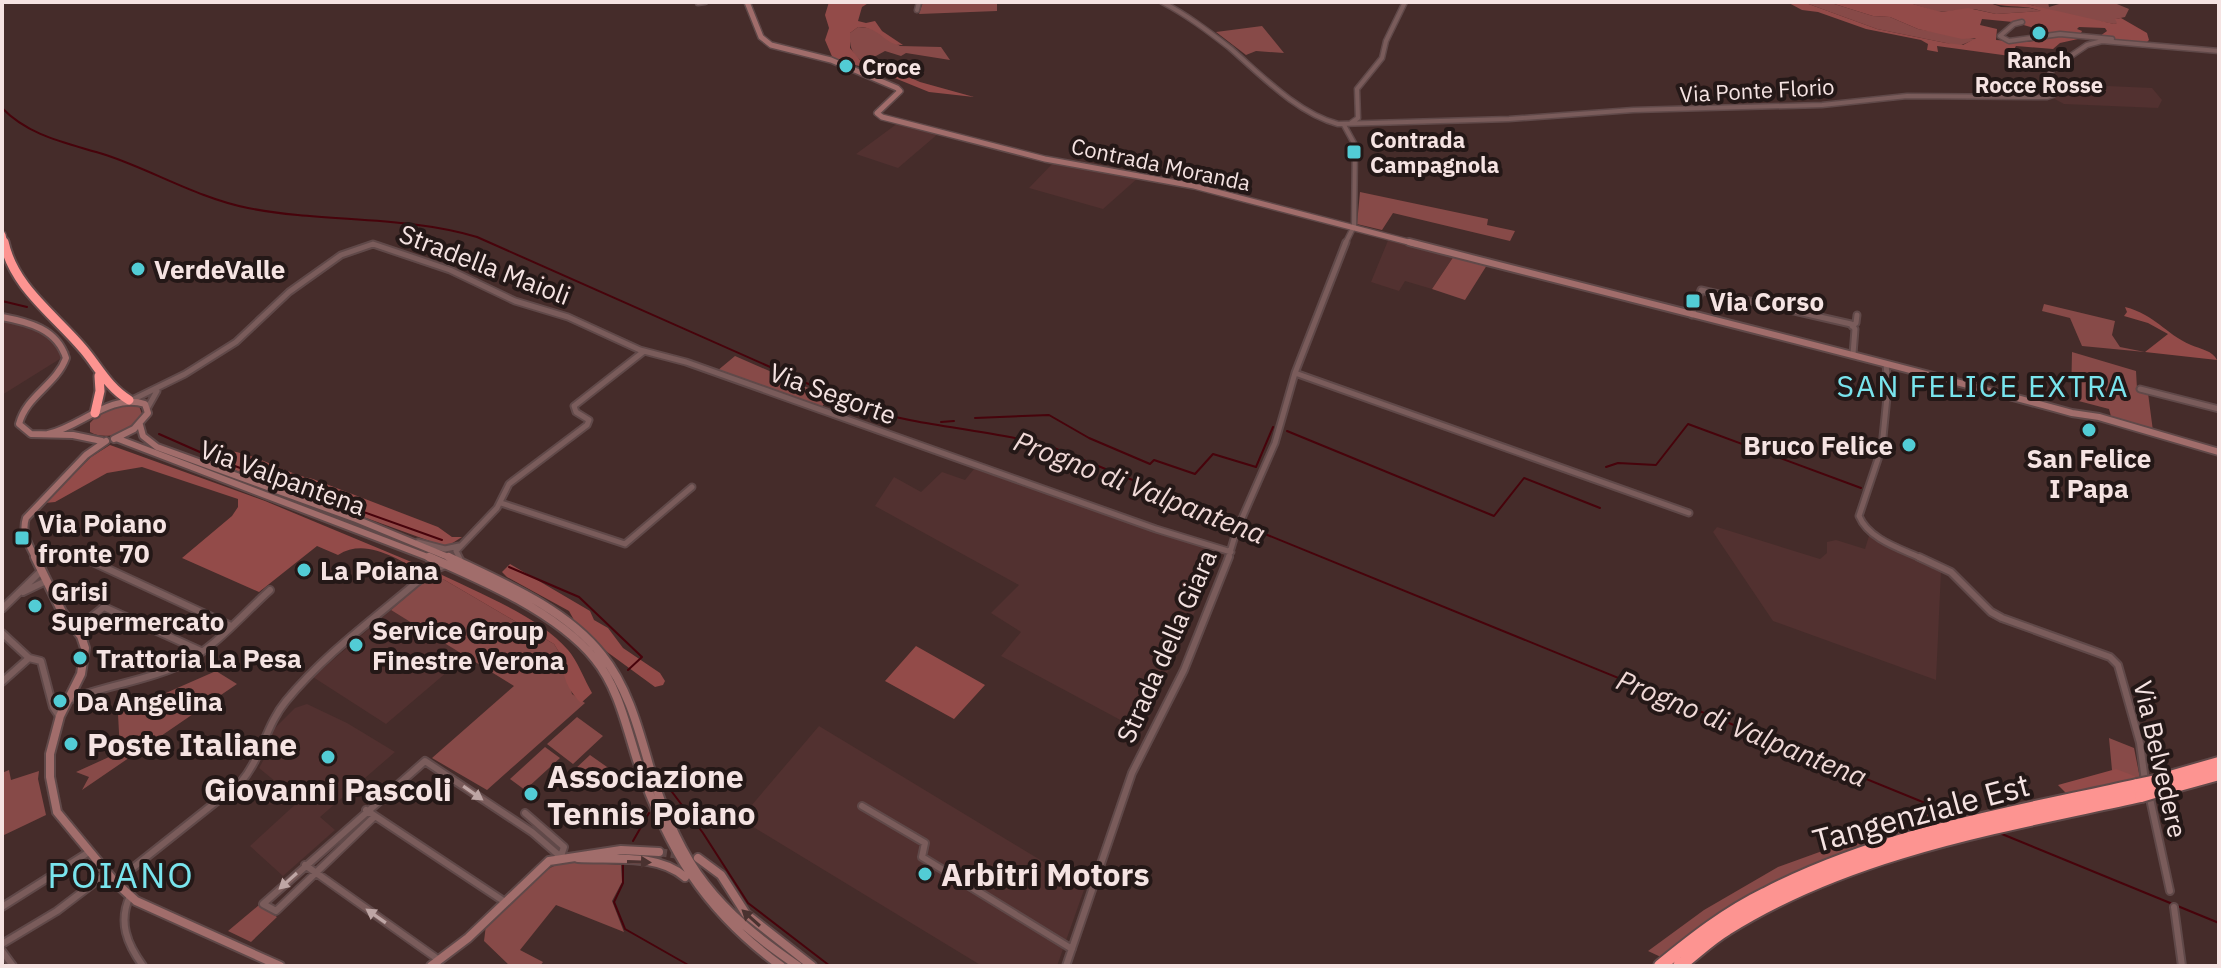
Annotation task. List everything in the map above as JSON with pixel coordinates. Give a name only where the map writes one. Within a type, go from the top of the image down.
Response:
[{"type":"highway","points":[[2,235],[11,264],[21,280],[85,352],[99,376],[114,391],[130,400]]},
{"type":"highway","points":[[91,416],[99,376]]},
{"type":"highway","name":"Tangenziale Est","points":[[2158,786],[2219,763]]},
{"type":"highway","name":"Tangenziale Est","points":[[1660,966],[1682,946],[1742,906],[1808,872],[1946,830],[2219,774]]},
{"type":"highway","name":"Tangenziale Est","points":[[1679,966],[1725,929],[1791,893],[1857,867],[2139,790]]},
{"type":"street","points":[[698,3],[705,2]]},
{"type":"street","points":[[917,10],[919,2]]},
{"type":"street","points":[[1162,2],[1202,25],[1267,81],[1310,112],[1332,123],[1347,124],[1358,118],[1359,85],[1382,58],[1386,41],[1405,2]]},
{"type":"street","points":[[747,3],[755,3]]},
{"type":"street","name":"Contrada Moranda","points":[[747,3],[761,37],[771,45],[831,60],[897,88],[900,91],[898,96],[879,109],[878,115],[882,117],[1045,159],[1194,186],[1692,315]]},
{"type":"street","name":"Via Ponte Florio","points":[[2022,22],[2014,24],[2000,36],[2009,41],[2060,34],[2091,35],[2128,43]]},
{"type":"street","name":"Via Ponte Florio","points":[[1347,124],[1509,119],[1633,110],[1822,105],[1907,96],[2047,97],[2053,94],[2050,71],[2093,43],[2219,51]]},
{"type":"street","points":[[1347,124],[1355,145],[1354,226]]},
{"type":"street","name":"Strada della Giara","points":[[1066,966],[1132,773],[1184,670],[1244,512],[1275,443],[1295,373],[1334,267],[1354,226]]},
{"type":"street","name":"Stradella Maioli","points":[[130,400],[160,388],[236,342],[279,300],[348,251],[367,244],[450,270],[515,301],[568,317],[643,351]]},
{"type":"street","points":[[1853,354],[1855,329],[1852,326],[1705,289],[1698,292],[1692,315],[1853,354],[2072,413],[2099,417],[2219,452]]},
{"type":"street","points":[[1852,326],[1856,323],[1857,315]]},
{"type":"street","points":[[2,317],[45,329],[60,341],[65,350],[66,358],[60,376],[25,408],[19,418],[19,424],[25,431],[31,434],[83,436],[92,441],[106,441],[140,425],[148,413],[148,407],[130,400],[48,434]]},
{"type":"street","points":[[470,567],[456,555],[460,546],[501,503],[509,484],[587,425],[589,420],[576,412],[574,406],[643,351]]},
{"type":"street","name":"Via Segorte","points":[[643,351],[831,412],[1156,529],[1231,552]]},
{"type":"street","name":"Via Belvedere","points":[[1886,364],[1888,387],[1882,447],[1863,499],[1859,516],[1862,523],[1880,539],[1951,572],[1991,612],[2094,649],[2118,665],[2140,743],[2143,775],[2170,891]]},
{"type":"street","points":[[1295,373],[1689,513]]},
{"type":"street","name":"Stradella Maioli","points":[[148,407],[160,388]]},
{"type":"street","points":[[2140,389],[2219,409]]},
{"type":"street","points":[[83,436],[81,429],[91,416]]},
{"type":"street","name":"Via Valpantena","points":[[140,425],[143,436],[172,454],[409,539],[441,548],[460,546]]},
{"type":"street","name":"Via Valpantena","points":[[116,438],[435,558],[573,636],[598,663],[621,709],[642,773],[679,861],[712,908]]},
{"type":"street","points":[[86,455],[92,441]]},
{"type":"street","points":[[106,441],[86,455],[26,518],[23,527],[46,581],[85,648],[85,660],[60,716],[50,754],[57,812],[130,896],[280,966]]},
{"type":"street","points":[[501,503],[625,544],[692,487]]},
{"type":"street","name":"Via Valpantena","points":[[409,539],[470,567],[567,622],[590,641],[613,668],[631,707],[656,790],[680,849],[698,881],[727,913],[798,966]]},
{"type":"street","points":[[31,551],[49,553],[64,549],[229,625]]},
{"type":"street","points":[[2,609],[40,567],[64,549]]},
{"type":"street","points":[[115,882],[241,782],[262,755],[267,733],[290,696],[430,571],[436,563],[435,558]]},
{"type":"street","points":[[430,571],[439,566],[452,566]]},
{"type":"street","points":[[18,594],[46,581]]},
{"type":"street","points":[[69,700],[98,688],[178,666],[202,652],[270,590]]},
{"type":"street","points":[[75,629],[104,607],[202,652]]},
{"type":"street","points":[[2,634],[29,658],[41,661],[53,707],[60,716]]},
{"type":"street","points":[[2,682],[29,658]]},
{"type":"street","points":[[375,816],[276,911],[263,904],[425,761],[532,832],[561,857],[672,866],[682,872],[701,901],[781,966]]},
{"type":"street","points":[[862,806],[925,843],[922,857],[1072,949]]},
{"type":"street","points":[[366,810],[505,902]]},
{"type":"street","points":[[525,813],[564,847],[561,857]]},
{"type":"street","points":[[305,865],[435,963],[541,866],[561,857],[621,850],[659,852]]},
{"type":"street","points":[[2,907],[90,852]]},
{"type":"street","points":[[698,858],[721,875],[740,908],[754,922],[812,966]]},
{"type":"street","points":[[2,944],[57,911],[108,873]]},
{"type":"street","points":[[130,896],[123,907],[122,918],[136,958],[143,966]]},
{"type":"street","points":[[2174,910],[2182,966]]},
{"type":"street","points":[[2,951],[13,966]]},
{"type":"shaded area","points":[[829,2],[870,2],[862,7],[858,21],[875,21],[882,31],[903,45],[891,43],[872,30],[858,27],[850,33],[850,48],[860,60],[879,64],[920,82],[974,97],[929,92],[870,68],[834,61],[825,40],[829,28],[825,15]]},
{"type":"shaded area","points":[[923,2],[997,2],[997,11],[919,14]]},
{"type":"shaded area","points":[[1787,2],[1803,2],[1877,29],[1963,45],[1976,38],[1962,39],[1918,29],[1890,17],[1873,16],[1828,2],[1906,2],[1941,12],[1968,8],[1996,14],[2041,11],[1987,2],[2022,3],[2114,24],[2117,23],[2115,19],[2121,18],[2147,33],[2149,40],[2105,39],[2100,36],[2107,31],[2105,28],[2079,27],[2077,29],[2082,31],[2078,39],[2060,43],[2053,49],[2016,46],[2010,56],[1937,46],[1938,52],[1927,50],[1928,44],[1921,40],[1866,29],[1818,12],[1802,10]],"holes":[[[1982,19],[2013,22],[2051,33],[2032,41],[1996,40],[1997,29],[1980,25]]]},
{"type":"shaded area","points":[[1803,2],[1828,2],[1873,16],[1890,17],[1918,29],[1976,39],[1959,46],[1877,29]]},
{"type":"shaded area","points":[[1906,2],[1987,2],[2001,7],[2042,11],[1996,14],[1974,9],[1938,12]]},
{"type":"shaded area","points":[[2002,2],[2048,2],[2049,7],[2066,2],[2112,2],[2129,9],[2125,17],[2116,19],[2118,23],[2114,24],[2031,5]]},
{"type":"shaded area","points":[[1262,26],[1284,53],[1256,51],[1246,55],[1216,32]]},
{"type":"shaded area","points":[[858,27],[876,29],[900,46],[941,47],[950,60],[906,53],[901,56],[885,51],[865,62],[854,54],[851,47],[850,33]]},
{"type":"shaded area","points":[[2052,78],[2078,79],[2085,85],[2152,88],[2162,100],[2158,108],[2064,104],[2051,97]]},
{"type":"shaded area","points":[[898,123],[939,133],[898,168],[856,154]]},
{"type":"shaded area","points":[[1054,162],[1139,177],[1103,209],[1029,188]]},
{"type":"shaded area","points":[[1360,192],[1488,219],[1487,225],[1515,231],[1510,241],[1393,213],[1382,230],[1357,224]]},
{"type":"shaded area","points":[[1389,238],[1454,256],[1432,289],[1405,281],[1399,291],[1371,282]]},
{"type":"shaded area","points":[[1454,256],[1487,265],[1465,300],[1432,289]]},
{"type":"shaded area","points":[[2044,304],[2115,321],[2112,335],[2120,347],[2145,352],[2082,346],[2070,318],[2042,311]]},
{"type":"shaded area","points":[[2125,307],[2145,315],[2191,345],[2210,352],[2217,360],[2145,352],[2168,334],[2148,323],[2124,316],[2127,312]]},
{"type":"shaded area","points":[[2,320],[40,332],[71,352],[2,395]]},
{"type":"shaded area","points":[[2072,352],[2136,371],[2137,389],[2148,393],[2153,431],[2112,420],[2109,409],[2071,399]]},
{"type":"shaded area","points":[[735,356],[829,397],[821,408],[717,371]]},
{"type":"shaded area","points":[[133,404],[139,406],[142,414],[126,430],[104,436],[90,432],[90,423],[100,414]]},
{"type":"shaded area","points":[[110,445],[265,501],[421,566],[424,572],[371,549],[349,550],[338,555],[317,546],[259,592],[182,558],[232,516],[238,507],[238,499],[142,467],[107,473],[55,502],[45,503],[91,457]]},
{"type":"shaded area","points":[[231,451],[438,527],[452,537],[462,537],[446,547],[218,464],[219,457]]},
{"type":"shaded area","points":[[974,469],[1222,551],[1141,731],[1001,656],[1021,632],[991,613],[1019,585],[875,506],[894,477],[921,492],[942,472],[965,480]]},
{"type":"shaded area","points":[[1717,527],[1820,559],[1827,553],[1827,542],[1836,540],[1865,549],[1869,536],[1941,571],[1936,680],[1773,621],[1713,532]]},
{"type":"shaded area","points":[[510,564],[590,611],[594,620],[608,628],[623,648],[660,673],[665,681],[663,685],[655,687],[599,646],[595,639],[580,631],[569,611],[507,577],[502,572]]},
{"type":"shaded area","points":[[436,572],[541,626],[571,654],[592,693],[581,703],[573,694],[565,678],[564,660],[554,644],[443,579],[428,578]]},
{"type":"shaded area","points":[[428,578],[443,579],[554,644],[564,660],[572,694],[585,703],[487,790],[432,758],[514,686],[391,610]]},
{"type":"shaded area","points":[[391,610],[467,655],[386,724],[313,677]]},
{"type":"shaded area","points":[[916,646],[985,685],[954,719],[885,681]]},
{"type":"shaded area","points":[[216,671],[237,684],[82,790],[89,777],[76,772],[120,752],[118,714]]},
{"type":"shaded area","name":"Giovanni Pascoli","points":[[307,704],[347,723],[395,752],[320,817],[335,830],[283,876],[250,846],[299,801],[259,768],[268,752],[273,730],[295,708]]},
{"type":"shaded area","points":[[577,717],[603,736],[573,764],[547,744]]},
{"type":"shaded area","points":[[819,726],[1085,887],[1057,966],[982,966],[740,819]]},
{"type":"shaded area","points":[[2109,738],[2134,748],[2140,778],[2112,770]]},
{"type":"shaded area","points":[[545,747],[560,758],[525,790],[510,779]]},
{"type":"shaded area","points":[[590,755],[617,774],[601,790],[574,770]]},
{"type":"shaded area","points":[[2116,769],[2140,778],[2067,794],[2058,785]]},
{"type":"shaded area","points":[[9,770],[11,780],[39,771],[46,815],[2,836],[2,773]]},
{"type":"shaded area","points":[[1933,811],[1964,824],[1796,873],[1663,958],[1648,951],[1704,910],[1778,867]]},
{"type":"shaded area","points":[[560,863],[621,865],[622,882],[612,901],[624,932],[556,905],[520,950],[543,962],[540,966],[510,966],[484,941],[486,925],[544,871]]},
{"type":"shaded area","points":[[259,905],[277,917],[251,942],[228,931]]},
{"type":"waterway","name":"Progno di Valpantena","points":[[2,108],[37,132],[124,161],[230,204],[277,213],[420,225],[477,237],[865,409],[1054,448],[1962,818]]},
{"type":"waterway","points":[[2,301],[27,307]]},
{"type":"waterway","points":[[975,418],[1049,415],[1089,438],[1150,464],[1154,460],[1195,474],[1213,454],[1256,467],[1273,427]]},
{"type":"waterway","points":[[941,422],[954,421]]},
{"type":"waterway","points":[[1606,467],[1618,463],[1656,465],[1688,424],[1861,488]]},
{"type":"waterway","points":[[1287,431],[1494,516],[1524,478],[1600,508]]},
{"type":"waterway","points":[[159,434],[218,460],[442,540]]},
{"type":"waterway","points":[[509,567],[579,597],[642,657],[628,670]]},
{"type":"waterway","points":[[660,776],[703,833],[748,903],[830,966]]},
{"type":"waterway","points":[[633,841],[649,813]]},
{"type":"waterway","name":"Progno di Valpantena","points":[[1997,832],[2219,923]]},
{"type":"waterway","points":[[623,863],[623,883],[614,902],[625,929],[690,966]]},
{"type":"tunnel","points":[[659,852],[698,858]]},
{"type":"place","name":"Ranch Rocce Rosse","points":[[2039,33]]},
{"type":"place","name":"Croce","points":[[846,66]]},
{"type":"place","name":"Contrada Campagnola","points":[[1354,152]]},
{"type":"place","name":"VerdeValle","points":[[138,269]]},
{"type":"place","name":"Via Corso","points":[[1693,301]]},
{"type":"place","name":"San Felice I Papa","points":[[2089,430]]},
{"type":"place","name":"Bruco Felice","points":[[1909,445]]},
{"type":"place","name":"Via Poiano fronte 70","points":[[22,538]]},
{"type":"place","name":"La Poiana","points":[[304,570]]},
{"type":"place","name":"Grisi Supermercato","points":[[35,606]]},
{"type":"place","name":"Service Group Finestre Verona","points":[[356,645]]},
{"type":"place","name":"Trattoria La Pesa","points":[[80,658]]},
{"type":"place","name":"Da Angelina","points":[[60,701]]},
{"type":"place","name":"Poste Italiane","points":[[71,744]]},
{"type":"place","name":"Giovanni Pascoli","points":[[328,757]]},
{"type":"place","name":"Associazione Tennis Poiano","points":[[531,794]]},
{"type":"place","name":"Arbitri Motors","points":[[925,874]]},
{"type":"district","name":"SAN FELICE EXTRA","points":[[1983,385]]},
{"type":"district","name":"POIANO","points":[[121,874]]}]
